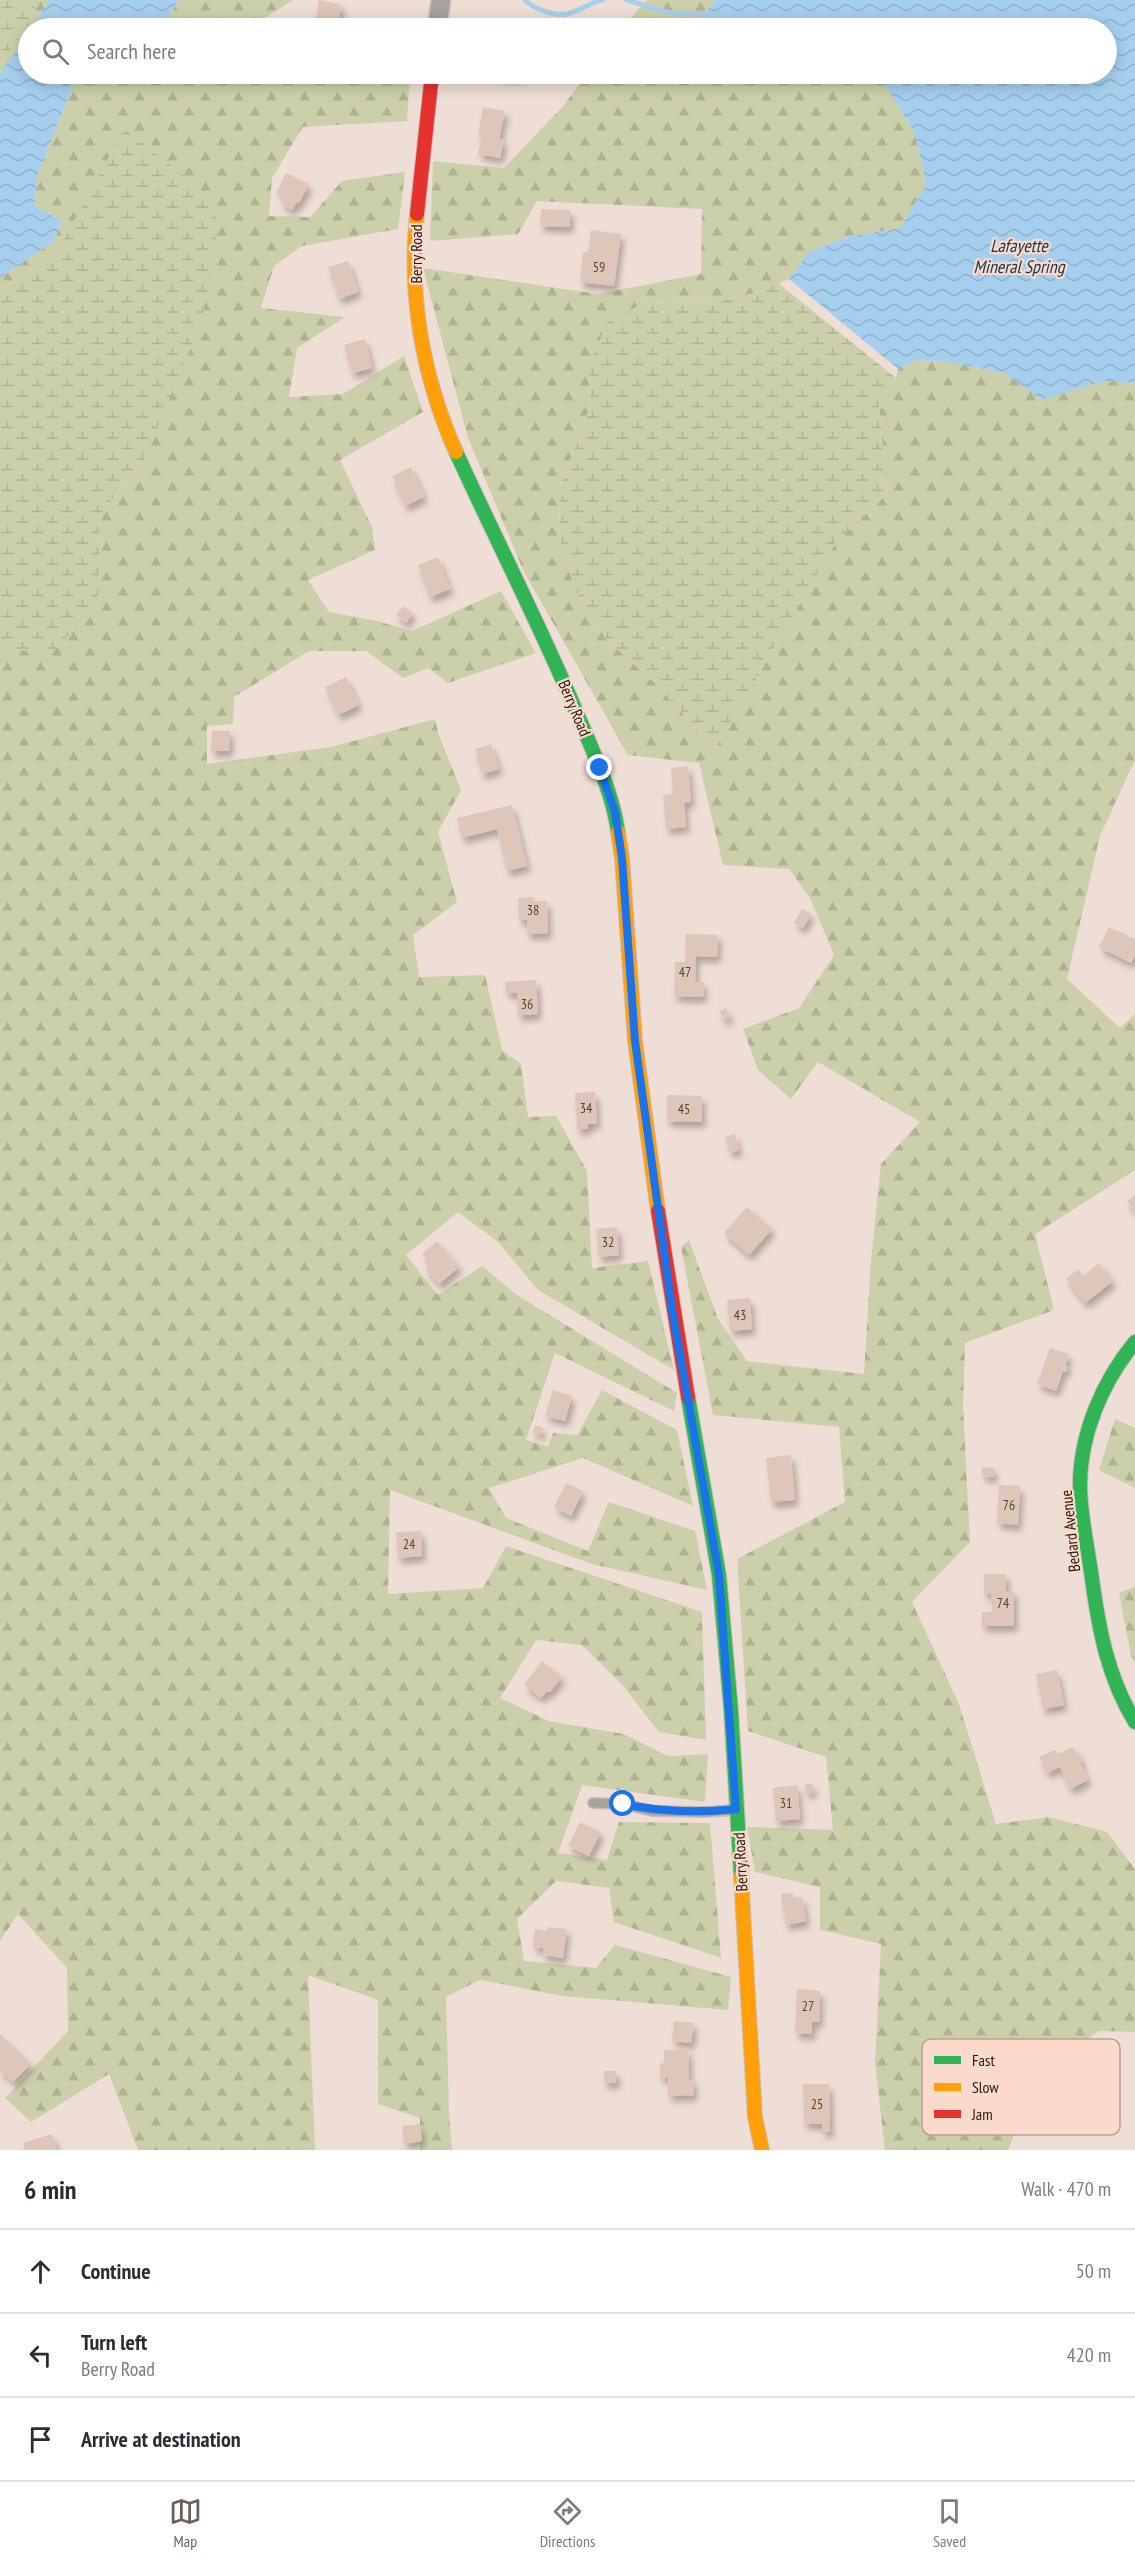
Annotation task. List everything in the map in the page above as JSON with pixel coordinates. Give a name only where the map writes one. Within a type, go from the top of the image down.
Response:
[{"type":"street","points":[[438,18],[441,0]]},
{"type":"street","name":"Berry Road","points":[[431,84],[414,239],[416,308],[422,346],[435,397],[451,440],[580,718],[615,812],[622,858],[635,1041],[672,1309],[719,1575],[755,2117],[762,2150]]},
{"type":"street","name":"Bedard Avenue","points":[[1135,1342],[1108,1381],[1090,1425],[1081,1478],[1081,1510],[1104,1643],[1118,1693],[1135,1722]]},
{"type":"lane","points":[[593,1803],[623,1804],[653,1811],[705,1812],[736,1809]]},
{"type":"green space","points":[[0,0],[39,0],[30,18],[18,18],[18,39],[0,62]]},
{"type":"green space","points":[[39,0],[49,0],[38,18],[30,18]]},
{"type":"green space","points":[[179,0],[293,0],[265,18],[168,18]]},
{"type":"green space","points":[[647,0],[715,0],[704,14],[708,18],[631,18]]},
{"type":"green space","points":[[18,39],[18,52],[0,73],[0,62]]},
{"type":"green space","points":[[74,84],[409,84],[407,121],[303,127],[272,178],[269,216],[310,217],[342,181],[405,172],[398,229],[302,246],[274,266],[261,308],[345,317],[297,348],[289,397],[343,394],[404,356],[423,412],[340,460],[372,527],[375,550],[308,580],[329,612],[377,621],[412,631],[501,591],[536,653],[448,683],[428,668],[403,678],[366,651],[309,651],[234,697],[233,724],[207,726],[207,764],[331,747],[435,719],[439,736],[461,790],[438,832],[457,902],[413,935],[419,977],[485,975],[502,1050],[521,1064],[528,1117],[556,1116],[587,1171],[592,1268],[648,1261],[674,1370],[538,1290],[498,1242],[458,1212],[406,1255],[438,1295],[482,1266],[517,1295],[677,1393],[674,1411],[555,1353],[526,1440],[548,1447],[553,1433],[577,1435],[602,1390],[677,1430],[693,1506],[583,1458],[489,1488],[506,1518],[588,1551],[609,1502],[695,1531],[707,1590],[592,1564],[390,1490],[388,1594],[483,1588],[506,1546],[702,1612],[706,1740],[659,1732],[624,1687],[582,1645],[536,1640],[500,1698],[549,1721],[624,1734],[668,1756],[708,1754],[705,1802],[582,1785],[558,1853],[607,1860],[619,1822],[710,1823],[721,1958],[614,1922],[609,1888],[556,1881],[517,1919],[524,1961],[596,1968],[615,1945],[731,1977],[728,2010],[563,1996],[480,1980],[446,1997],[452,2150],[420,2150],[420,2118],[378,2104],[378,2000],[308,1975],[315,2150],[138,2150],[109,2074],[31,2122],[5,2098],[68,2031],[67,1968],[18,1914],[0,1941],[0,648],[8,651],[97,605],[100,515],[147,453],[61,245],[50,258],[0,291],[0,278],[54,241],[62,220],[34,206],[38,174]]},
{"type":"green space","points":[[580,84],[885,84],[915,134],[926,184],[900,228],[847,237],[809,252],[789,279],[751,294],[715,302],[642,304],[589,365],[590,408],[560,486],[559,535],[575,590],[607,640],[654,682],[715,749],[836,542],[887,494],[879,405],[896,378],[898,369],[917,360],[948,362],[1004,373],[1042,399],[1104,381],[1135,383],[1135,760],[1100,836],[1067,979],[1120,1028],[1135,1014],[1135,1170],[1035,1234],[1054,1310],[965,1343],[963,1406],[970,1542],[912,1602],[959,1704],[996,1824],[1049,1817],[1107,1832],[1135,1869],[1135,2032],[1099,2031],[1087,2039],[922,2039],[922,2135],[1014,2135],[1008,2150],[885,2150],[875,2063],[881,1944],[820,1930],[820,1887],[755,1872],[747,1827],[833,1830],[826,1757],[748,1731],[737,1559],[845,1502],[839,1427],[713,1415],[681,1247],[689,1240],[718,1319],[747,1361],[864,1374],[871,1260],[881,1164],[920,1122],[818,1062],[791,1099],[758,1070],[743,1029],[799,1008],[834,955],[810,898],[789,869],[723,865],[699,763],[628,755],[524,572],[468,438],[423,268],[598,294],[701,274],[702,209],[537,201],[518,234],[430,241],[433,161],[504,168],[564,105]]},
{"type":"green space","points":[[124,129],[195,184],[219,221],[202,320],[147,453],[100,515],[98,605],[55,649],[8,651],[0,648],[0,291],[50,258],[61,245]]},
{"type":"green space","points":[[778,283],[896,378],[879,405],[887,494],[836,542],[715,749],[654,682],[607,640],[575,590],[559,535],[560,486],[590,408],[589,365],[607,322],[642,304],[715,302],[751,294]]},
{"type":"green space","points":[[1115,1419],[1135,1428],[1135,1488],[1099,1470]]},
{"type":"green space","points":[[1135,1587],[1135,1662],[1131,1656],[1119,1593]]},
{"type":"water","points":[[49,0],[179,0],[168,18],[38,18]]},
{"type":"water","name":"Lafayette Mineral Spring","points":[[715,0],[1135,0],[1135,383],[1104,381],[1042,400],[1004,373],[948,362],[917,360],[898,369],[789,279],[809,252],[847,237],[900,228],[926,184],[915,134],[885,84],[1117,84],[1117,18],[708,18],[704,14]]},
{"type":"water","points":[[18,49],[18,84],[74,84],[38,174],[34,206],[62,220],[54,241],[0,278],[0,73]]},
{"type":"building","points":[[319,0],[341,4],[339,18],[316,18]]},
{"type":"building","points":[[483,107],[505,111],[499,139],[504,140],[500,158],[478,154],[482,135],[478,135]]},
{"type":"building","points":[[286,173],[309,184],[299,203],[297,202],[292,210],[281,204],[285,197],[276,193]]},
{"type":"building","points":[[541,209],[570,210],[570,227],[540,226]]},
{"type":"building","points":[[591,230],[621,234],[614,286],[580,282],[583,252],[588,252]]},
{"type":"building","points":[[348,261],[358,292],[339,299],[328,267]]},
{"type":"building","points":[[365,339],[372,368],[352,373],[344,345]]},
{"type":"building","points":[[411,467],[424,497],[405,506],[392,476]]},
{"type":"building","points":[[438,557],[450,589],[430,597],[418,565]]},
{"type":"building","points":[[403,606],[413,613],[406,623],[396,615]]},
{"type":"building","points":[[346,677],[359,705],[338,715],[325,687]]},
{"type":"building","points":[[212,731],[230,731],[229,751],[211,751]]},
{"type":"building","points":[[491,744],[499,769],[482,774],[475,749]]},
{"type":"building","points":[[688,766],[691,802],[684,803],[686,827],[666,829],[663,795],[673,794],[671,768]]},
{"type":"building","points":[[512,805],[527,866],[507,871],[497,829],[462,838],[457,818]]},
{"type":"building","points":[[534,897],[534,901],[547,901],[548,933],[527,934],[527,920],[519,920],[518,898]]},
{"type":"building","points":[[802,909],[811,914],[803,928],[794,923]]},
{"type":"building","points":[[1109,927],[1135,939],[1135,955],[1131,963],[1099,947]]},
{"type":"building","points":[[686,934],[718,935],[717,957],[696,956],[695,982],[704,982],[703,997],[674,996],[675,962],[685,962]]},
{"type":"building","points":[[536,980],[538,1014],[518,1015],[517,993],[506,993],[505,982]]},
{"type":"building","points":[[726,1008],[730,1017],[724,1020],[719,1011]]},
{"type":"building","points":[[595,1092],[597,1123],[588,1124],[588,1129],[577,1129],[575,1093]]},
{"type":"building","points":[[667,1095],[702,1096],[702,1122],[667,1121]]},
{"type":"building","points":[[735,1134],[739,1150],[730,1153],[725,1137]]},
{"type":"building","points":[[1135,1195],[1135,1213],[1127,1201]]},
{"type":"building","points":[[747,1207],[772,1229],[749,1255],[724,1233]]},
{"type":"building","points":[[617,1227],[619,1255],[599,1257],[596,1229]]},
{"type":"building","points":[[437,1241],[459,1267],[439,1284],[425,1268],[430,1264],[422,1254]]},
{"type":"building","points":[[1099,1263],[1113,1281],[1085,1303],[1066,1279],[1078,1269],[1083,1276]]},
{"type":"building","points":[[750,1298],[752,1329],[730,1331],[727,1300]]},
{"type":"building","points":[[1050,1348],[1069,1354],[1065,1365],[1068,1366],[1066,1372],[1063,1371],[1056,1391],[1037,1384]]},
{"type":"building","points":[[553,1390],[572,1396],[565,1421],[545,1416]]},
{"type":"building","points":[[535,1425],[543,1428],[540,1435],[533,1433]]},
{"type":"building","points":[[791,1455],[795,1500],[771,1502],[766,1458]]},
{"type":"building","points":[[982,1467],[994,1468],[994,1477],[982,1476]]},
{"type":"building","points":[[566,1483],[583,1491],[571,1516],[554,1507]]},
{"type":"building","points":[[999,1485],[1020,1486],[1018,1525],[997,1523]]},
{"type":"building","points":[[421,1531],[422,1556],[398,1558],[396,1532]]},
{"type":"building","points":[[984,1574],[1006,1574],[1006,1591],[1014,1591],[1014,1626],[982,1626],[982,1612],[992,1612],[991,1594],[984,1594]]},
{"type":"building","points":[[542,1661],[562,1677],[550,1692],[547,1691],[541,1698],[524,1685]]},
{"type":"building","points":[[1057,1670],[1064,1705],[1043,1709],[1036,1674]]},
{"type":"building","points":[[1073,1747],[1083,1761],[1080,1762],[1088,1780],[1070,1789],[1060,1767],[1047,1773],[1039,1757],[1055,1750],[1058,1754]]},
{"type":"building","points":[[805,1784],[813,1784],[813,1792],[805,1793]]},
{"type":"building","points":[[797,1785],[800,1819],[776,1821],[773,1788]]},
{"type":"building","points":[[580,1822],[601,1832],[589,1856],[568,1846]]},
{"type":"building","points":[[793,1893],[794,1898],[802,1897],[806,1921],[786,1925],[781,1894]]},
{"type":"building","points":[[547,1927],[567,1929],[563,1958],[543,1955],[543,1948],[533,1947],[535,1929],[547,1931]]},
{"type":"building","points":[[797,1989],[820,1991],[819,2022],[812,2022],[812,2034],[795,2033]]},
{"type":"building","points":[[674,2021],[694,2023],[691,2043],[672,2041]]},
{"type":"building","points":[[0,2034],[31,2064],[13,2082],[0,2070]]},
{"type":"building","points":[[688,2049],[689,2079],[693,2079],[694,2095],[668,2096],[668,2077],[660,2078],[660,2063],[664,2063],[664,2050]]},
{"type":"building","points":[[604,2071],[616,2071],[616,2083],[604,2083]]},
{"type":"building","points":[[803,2084],[829,2084],[830,2132],[822,2132],[822,2124],[804,2124]]},
{"type":"building","points":[[420,2124],[422,2141],[404,2144],[402,2126]]},
{"type":"building","points":[[52,2134],[57,2150],[25,2150],[23,2143]]},
{"type":"waterway","points":[[525,0],[533,6],[555,14],[570,13],[603,0]]},
{"type":"waterway","points":[[627,0],[670,13],[711,14]]},
{"type":"traffic: fast","points":[[456,452],[547,646],[595,755],[611,800],[618,832]]},
{"type":"traffic: fast","points":[[1135,1342],[1112,1374],[1095,1411],[1084,1449],[1080,1489],[1083,1523],[1106,1653],[1118,1688],[1135,1722]]},
{"type":"traffic: fast","points":[[688,1397],[719,1575],[731,1710],[741,1876]]},
{"type":"traffic: slow","points":[[417,214],[415,275],[421,336],[435,395],[456,452]]},
{"type":"traffic: slow","points":[[618,832],[622,858],[635,1041],[658,1211]]},
{"type":"traffic: slow","points":[[741,1876],[755,2117],[762,2150]]},
{"type":"traffic: jam","points":[[417,214],[431,84]]},
{"type":"traffic: jam","points":[[658,1211],[688,1397]]},
{"type":"route","points":[[600,768],[615,812],[622,858],[635,1041],[672,1309],[719,1575],[731,1710],[736,1809],[705,1812],[653,1811],[623,1804]]}]
